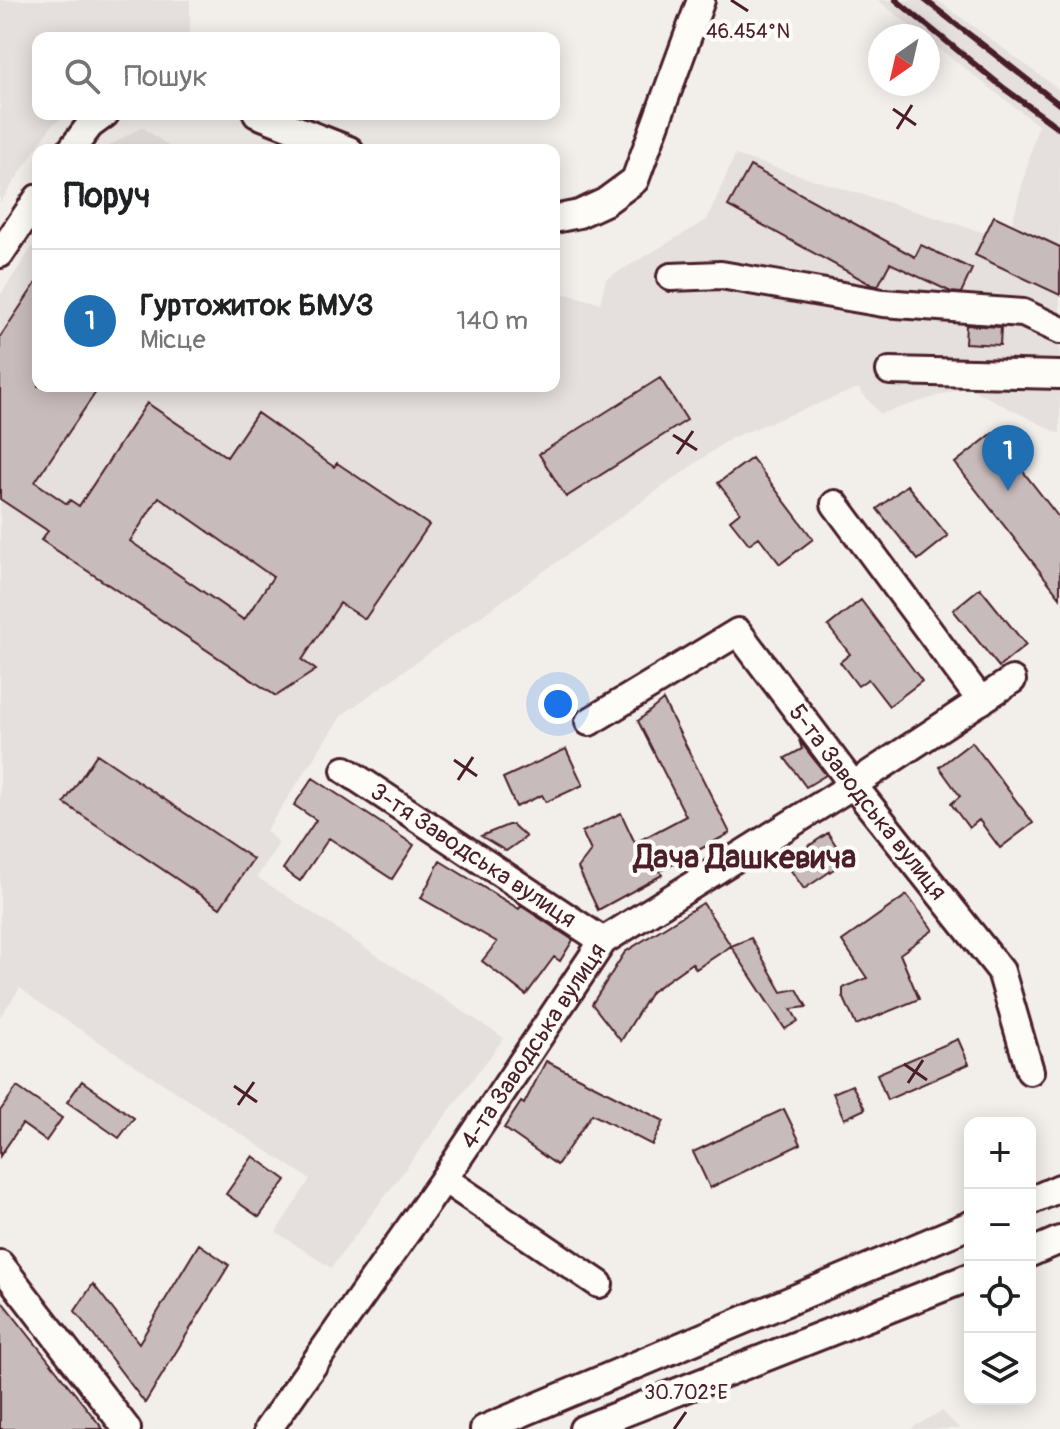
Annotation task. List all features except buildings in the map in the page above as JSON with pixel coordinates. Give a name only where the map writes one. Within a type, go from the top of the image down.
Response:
[{"type":"street","points":[[560,218],[579,214],[605,202],[635,180],[701,0]]},
{"type":"street","points":[[76,144],[97,120]]},
{"type":"street","points":[[272,120],[334,144]]},
{"type":"street","points":[[0,254],[32,207]]},
{"type":"street","points":[[671,277],[721,275],[883,303],[1023,313],[1060,330]]},
{"type":"street","points":[[890,371],[1060,375]]},
{"type":"street","points":[[835,504],[981,701]]},
{"type":"street","name":"5-та Заводська вулиця","points":[[589,722],[738,632],[853,785],[1001,971],[1030,1071]]},
{"type":"street","name":"4-та Заводська вулиця","points":[[268,1429],[444,1179],[603,941],[853,785],[1012,680]]},
{"type":"street","name":"3-тя Заводська вулиця","points":[[345,770],[603,941]]},
{"type":"street","points":[[444,1179],[599,1284]]},
{"type":"street","points":[[1036,1198],[1060,1188]]},
{"type":"street","points":[[484,1429],[964,1228]]},
{"type":"street","points":[[1036,1250],[1060,1240]]},
{"type":"street","points":[[0,1264],[127,1429]]},
{"type":"street","points":[[583,1429],[964,1279]]},
{"type":"shaded area","points":[[0,0],[190,0],[190,32],[32,32],[32,120],[60,120],[52,125],[39,144],[32,144],[32,155],[0,203]]},
{"type":"shaded area","points":[[878,0],[937,0],[1060,90],[1060,434],[967,387],[880,414],[858,388],[731,438],[342,715],[266,831],[279,843],[257,877],[504,1038],[331,1268],[276,1232],[310,1179],[20,988],[0,1017],[0,296],[32,247],[32,392],[560,392],[560,293],[600,303],[606,279],[707,220],[735,155],[985,233],[994,216],[1011,227],[1038,125],[940,49],[940,24],[908,24]]},
{"type":"shaded area","points":[[142,127],[166,144],[112,144]]},
{"type":"shaded area","points":[[942,1411],[960,1429],[910,1429]]},
{"type":"railway","points":[[896,0],[1005,89],[1060,129]]},
{"type":"railway","points":[[925,0],[1060,105]]},
{"type":"place","name":"Гуртожиток БМУЗ","points":[[1008,491]]},
{"type":"district","name":"Дача Дашкевича","points":[[745,858]]}]
